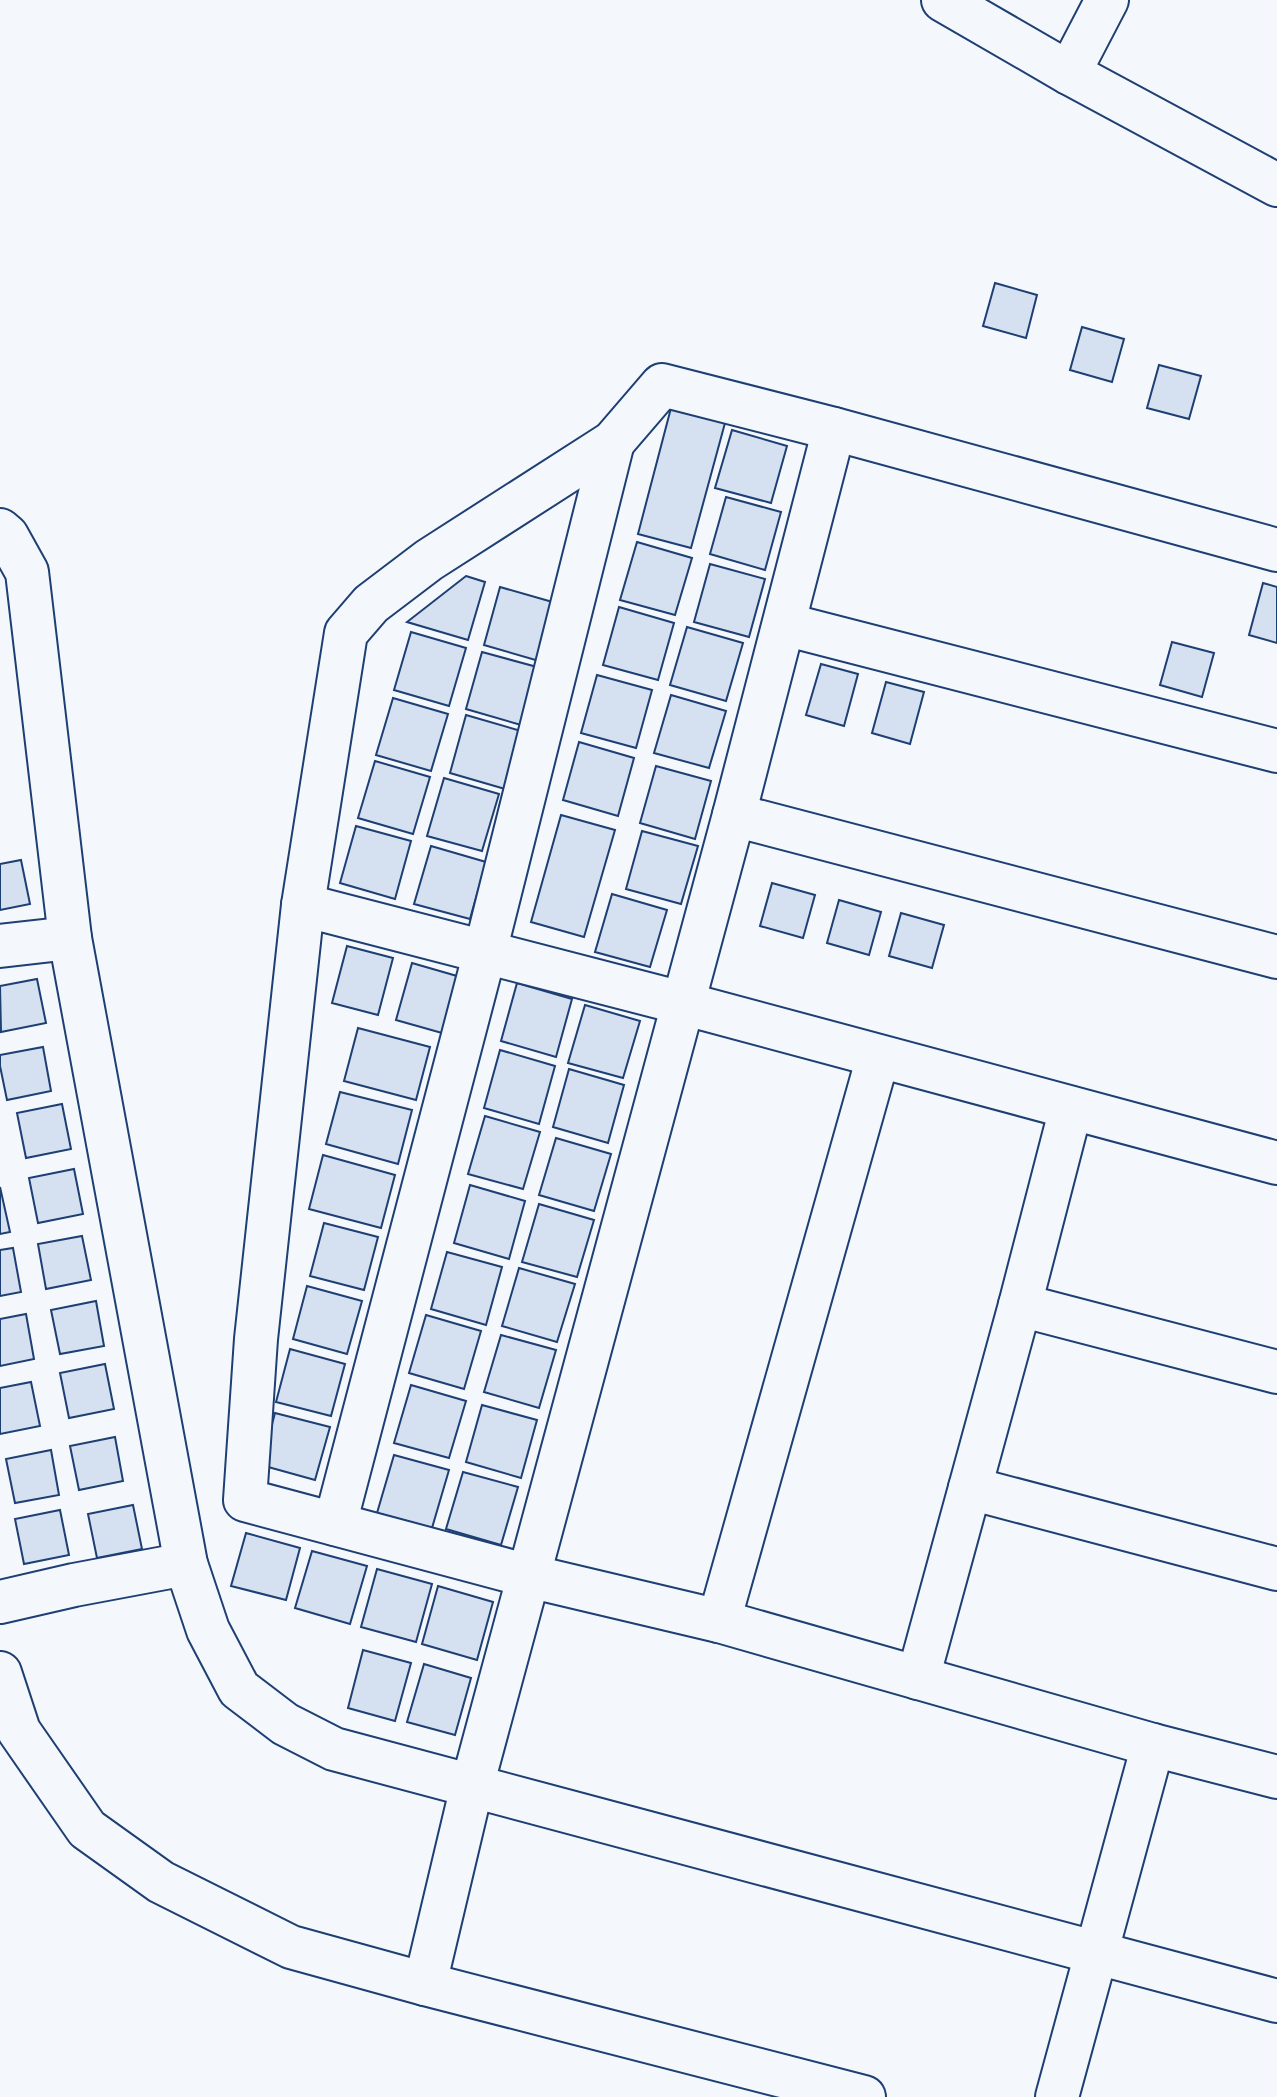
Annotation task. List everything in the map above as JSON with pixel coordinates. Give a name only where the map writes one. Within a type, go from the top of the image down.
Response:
[{"type":"street","points":[[943,0],[1069,73],[1277,185]]},
{"type":"street","points":[[1069,73],[1107,0]]},
{"type":"street","points":[[1277,550],[662,385],[613,442],[429,560],[371,604],[346,633],[303,905],[256,1339],[245,1500],[529,1576],[719,1621],[1153,1745],[1277,1777]]},
{"type":"street","points":[[425,1984],[472,1786],[734,815],[834,429]]},
{"type":"street","points":[[335,1524],[485,952],[613,442]]},
{"type":"street","points":[[0,530],[7,536],[27,572],[70,938],[186,1564],[208,1630],[239,1689],[285,1724],[334,1749],[1277,2001]]},
{"type":"street","points":[[784,624],[1277,751]]},
{"type":"street","points":[[734,815],[1277,957]]},
{"type":"street","points":[[303,905],[1277,1163]]},
{"type":"street","points":[[0,946],[70,938]]},
{"type":"street","points":[[719,1621],[878,1057]]},
{"type":"street","points":[[918,1678],[1071,1108]]},
{"type":"street","points":[[1020,1305],[1277,1372]]},
{"type":"street","points":[[970,1488],[1277,1569]]},
{"type":"street","points":[[0,1602],[186,1564]]},
{"type":"street","points":[[0,1673],[19,1731],[87,1829],[161,1882],[291,1947],[864,2097]]},
{"type":"street","points":[[1057,2097],[1153,1745]]},
{"type":"building","points":[[995,283],[1037,295],[1026,338],[983,326]]},
{"type":"building","points":[[1082,327],[1124,339],[1112,382],[1070,370]]},
{"type":"building","points":[[1159,365],[1201,376],[1189,419],[1147,408]]},
{"type":"building","points":[[671,408],[725,423],[691,548],[638,534]]},
{"type":"building","points":[[732,430],[787,446],[771,503],[715,488]]},
{"type":"building","points":[[726,497],[781,512],[765,570],[710,554]]},
{"type":"building","points":[[637,542],[692,558],[675,615],[620,600]]},
{"type":"building","points":[[710,564],[765,579],[749,637],[694,622]]},
{"type":"building","points":[[466,576],[485,582],[468,640],[407,622]]},
{"type":"building","points":[[1263,583],[1277,587],[1277,643],[1249,635]]},
{"type":"building","points":[[500,587],[556,603],[539,661],[484,645]]},
{"type":"building","points":[[619,607],[674,623],[658,680],[603,665]]},
{"type":"building","points":[[687,627],[743,643],[726,701],[670,685]]},
{"type":"building","points":[[411,632],[466,648],[449,706],[394,690]]},
{"type":"building","points":[[1172,642],[1214,653],[1202,697],[1160,685]]},
{"type":"building","points":[[482,652],[537,667],[521,725],[466,709]]},
{"type":"building","points":[[821,664],[858,674],[844,726],[806,715]]},
{"type":"building","points":[[597,675],[652,690],[636,748],[581,733]]},
{"type":"building","points":[[886,682],[924,692],[910,744],[872,733]]},
{"type":"building","points":[[671,695],[726,711],[709,768],[654,753]]},
{"type":"building","points":[[393,698],[448,714],[431,771],[376,755]]},
{"type":"building","points":[[466,715],[521,731],[505,789],[450,773]]},
{"type":"building","points":[[579,742],[634,758],[618,816],[563,800]]},
{"type":"building","points":[[375,761],[430,777],[413,834],[358,818]]},
{"type":"building","points":[[656,766],[711,781],[695,839],[640,823]]},
{"type":"building","points":[[444,778],[499,794],[482,851],[427,836]]},
{"type":"building","points":[[561,815],[615,830],[584,937],[531,922]]},
{"type":"building","points":[[356,826],[411,841],[395,899],[340,883]]},
{"type":"building","points":[[642,831],[698,846],[681,904],[626,889]]},
{"type":"building","points":[[431,846],[486,862],[470,919],[414,904]]},
{"type":"building","points":[[21,860],[30,904],[0,910],[0,864]]},
{"type":"building","points":[[772,883],[815,895],[803,938],[760,926]]},
{"type":"building","points":[[612,894],[667,910],[650,967],[595,952]]},
{"type":"building","points":[[839,900],[881,912],[869,955],[827,943]]},
{"type":"building","points":[[901,913],[944,925],[932,968],[889,956]]},
{"type":"building","points":[[347,946],[393,958],[378,1015],[332,1003]]},
{"type":"building","points":[[412,963],[457,976],[442,1033],[396,1020]]},
{"type":"building","points":[[37,979],[46,1023],[1,1032],[0,986]]},
{"type":"building","points":[[517,983],[572,999],[556,1057],[501,1041]]},
{"type":"building","points":[[585,1005],[640,1021],[623,1078],[568,1063]]},
{"type":"building","points":[[358,1028],[430,1047],[416,1100],[344,1081]]},
{"type":"building","points":[[43,1047],[51,1091],[7,1100],[0,1055]]},
{"type":"building","points":[[500,1050],[555,1066],[539,1124],[484,1108]]},
{"type":"building","points":[[569,1069],[624,1085],[608,1143],[553,1127]]},
{"type":"building","points":[[340,1092],[412,1110],[398,1164],[326,1144]]},
{"type":"building","points":[[62,1104],[71,1149],[26,1158],[17,1113]]},
{"type":"building","points":[[485,1116],[540,1132],[523,1189],[468,1174]]},
{"type":"building","points":[[556,1138],[611,1154],[594,1211],[539,1195]]},
{"type":"building","points":[[323,1155],[395,1175],[381,1228],[309,1209]]},
{"type":"building","points":[[74,1169],[83,1214],[38,1223],[29,1178]]},
{"type":"building","points":[[470,1185],[525,1201],[509,1259],[454,1243]]},
{"type":"building","points":[[0,1187],[10,1232],[0,1234]]},
{"type":"building","points":[[539,1204],[594,1220],[577,1277],[522,1262]]},
{"type":"building","points":[[324,1223],[378,1237],[364,1290],[310,1276]]},
{"type":"building","points":[[82,1236],[91,1280],[46,1289],[38,1244]]},
{"type":"building","points":[[13,1248],[21,1292],[0,1296],[0,1250]]},
{"type":"building","points":[[447,1252],[502,1267],[486,1325],[431,1309]]},
{"type":"building","points":[[519,1268],[575,1284],[557,1342],[502,1326]]},
{"type":"building","points":[[307,1286],[362,1301],[347,1354],[293,1339]]},
{"type":"building","points":[[96,1301],[104,1346],[60,1354],[51,1310]]},
{"type":"building","points":[[26,1314],[34,1359],[0,1366],[0,1319]]},
{"type":"building","points":[[426,1315],[481,1331],[464,1389],[409,1373]]},
{"type":"building","points":[[501,1335],[556,1350],[539,1408],[484,1392]]},
{"type":"building","points":[[290,1349],[345,1364],[331,1416],[276,1402]]},
{"type":"building","points":[[105,1364],[114,1409],[69,1418],[60,1373]]},
{"type":"building","points":[[31,1382],[40,1426],[0,1434],[0,1388]]},
{"type":"building","points":[[411,1385],[466,1401],[449,1458],[394,1443]]},
{"type":"building","points":[[482,1405],[537,1420],[521,1478],[466,1462]]},
{"type":"building","points":[[275,1413],[330,1427],[315,1480],[261,1465]]},
{"type":"building","points":[[115,1437],[123,1481],[79,1490],[70,1446]]},
{"type":"building","points":[[51,1450],[59,1495],[15,1503],[6,1459]]},
{"type":"building","points":[[394,1455],[449,1470],[432,1528],[377,1513]]},
{"type":"building","points":[[463,1472],[518,1487],[501,1545],[446,1529]]},
{"type":"building","points":[[133,1505],[142,1549],[97,1558],[88,1514]]},
{"type":"building","points":[[60,1510],[69,1555],[24,1564],[15,1519]]},
{"type":"building","points":[[246,1533],[300,1548],[286,1600],[231,1586]]},
{"type":"building","points":[[312,1551],[367,1566],[350,1624],[295,1608]]},
{"type":"building","points":[[377,1569],[432,1584],[416,1642],[361,1627]]},
{"type":"building","points":[[438,1586],[493,1602],[477,1660],[422,1644]]},
{"type":"building","points":[[363,1650],[411,1663],[395,1721],[348,1708]]},
{"type":"building","points":[[424,1664],[471,1678],[455,1735],[407,1722]]}]
